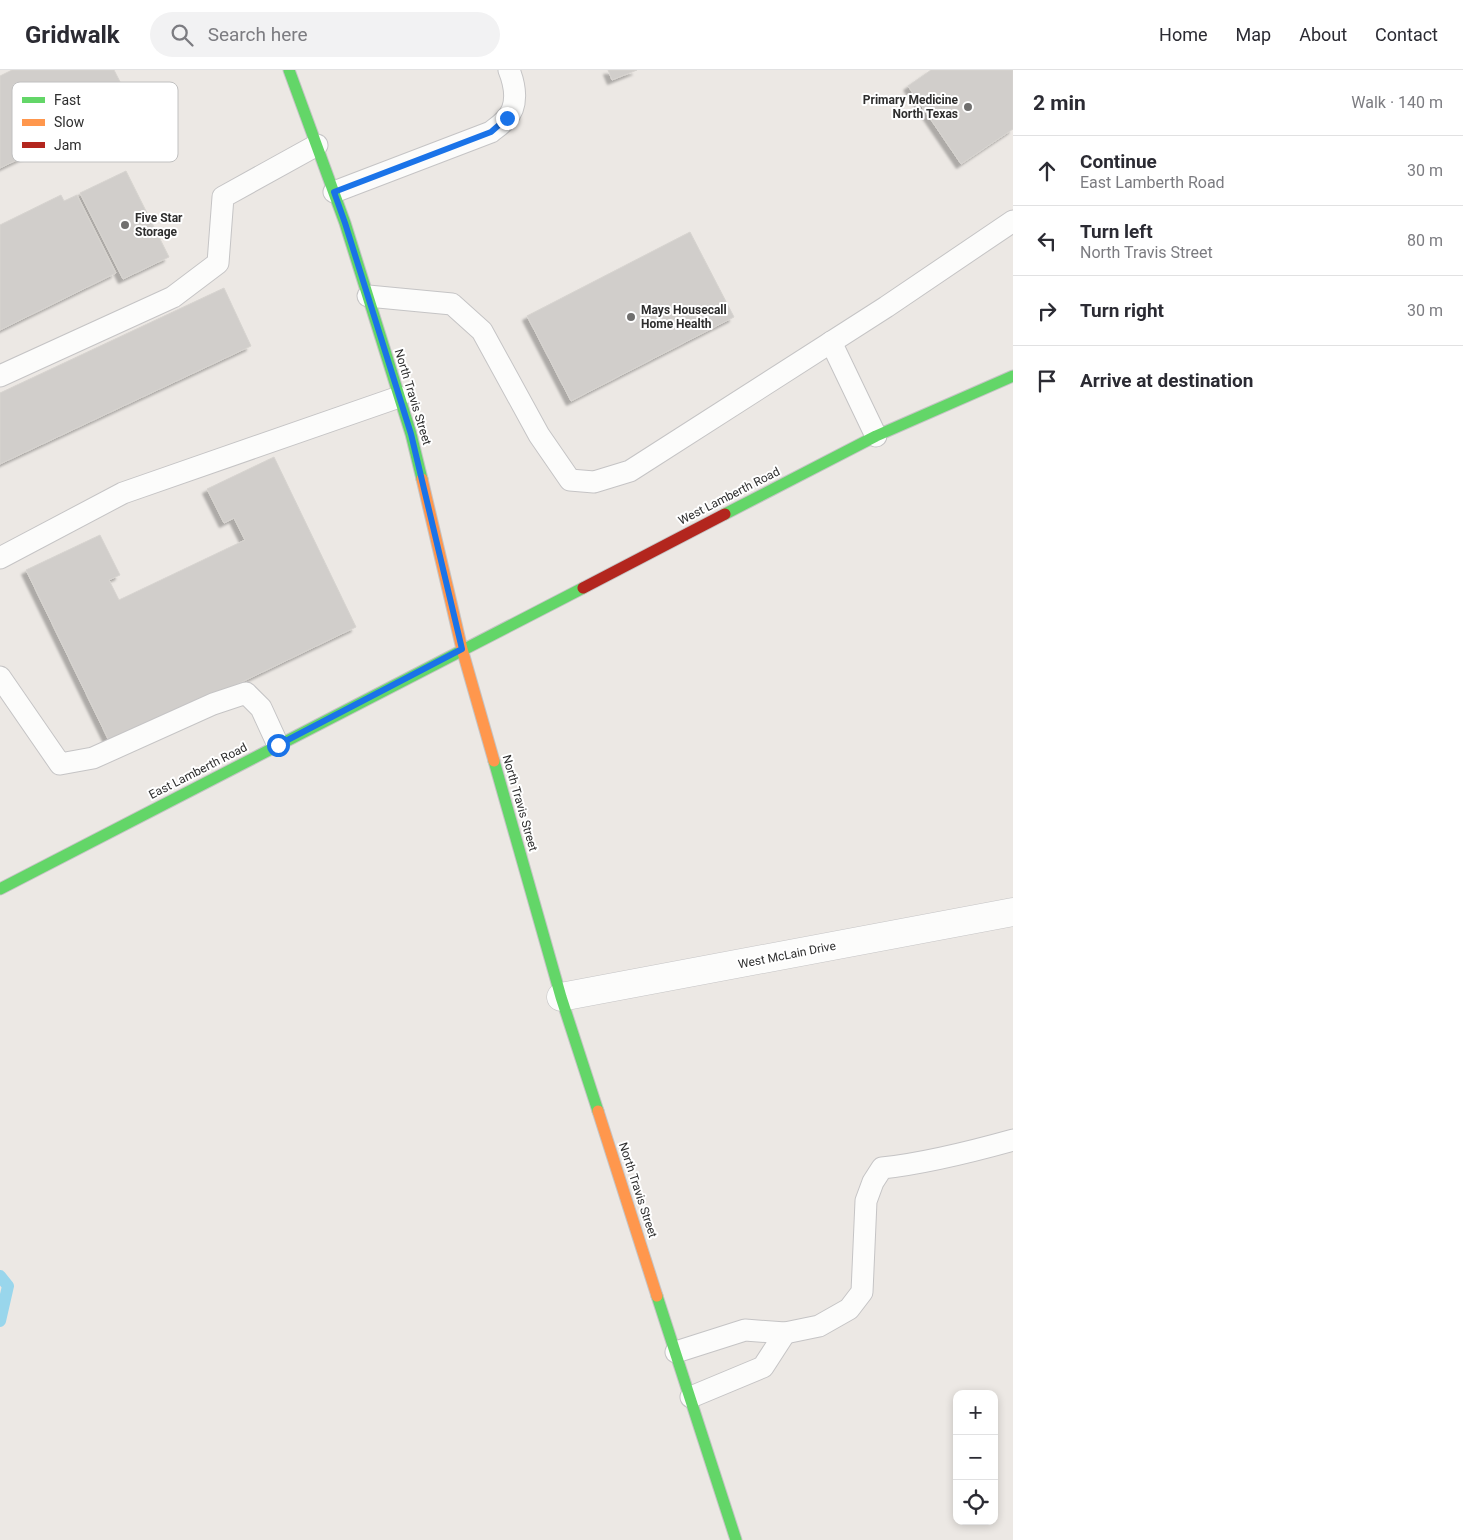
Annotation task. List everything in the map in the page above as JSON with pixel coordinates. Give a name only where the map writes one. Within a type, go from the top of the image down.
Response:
[{"type":"main road","name":"North Travis Street","points":[[289,70],[334,192],[411,434],[462,649],[561,997],[736,1540]]},
{"type":"main road","name":"West Lamberth Road","points":[[462,649],[876,436],[1013,376]]},
{"type":"main road","name":"East Lamberth Road","points":[[0,889],[462,649]]},
{"type":"street","name":"West McLain Drive","points":[[561,997],[1013,912]]},
{"type":"lane","points":[[334,192],[491,132],[507,118],[515,100],[509,70]]},
{"type":"lane","points":[[0,376],[173,297],[218,263],[223,197],[316,145]]},
{"type":"lane","points":[[368,296],[452,304],[482,331],[539,435],[570,480],[594,482],[630,471],[831,342],[1013,221]]},
{"type":"lane","points":[[831,342],[876,436]]},
{"type":"lane","points":[[0,558],[123,493],[399,397]]},
{"type":"lane","points":[[0,677],[60,764],[93,758],[213,704],[246,693],[261,708],[278,745]]},
{"type":"lane","points":[[676,1352],[745,1330],[785,1333],[819,1326],[849,1309],[862,1292],[866,1201],[873,1182],[882,1168],[913,1164],[960,1154],[1013,1140]]},
{"type":"lane","points":[[691,1397],[764,1367],[785,1333]]},
{"type":"building","points":[[12,70],[114,70],[120,82],[12,82],[13,162],[0,168],[0,76]]},
{"type":"building","points":[[608,70],[637,70],[612,80]]},
{"type":"building","name":"Primary Medicine North Texas","points":[[931,70],[1013,70],[1013,129],[961,164],[908,86]]},
{"type":"building","name":"Five Star Storage","points":[[126,171],[169,257],[123,279],[80,193]]},
{"type":"building","points":[[61,195],[64,201],[77,195],[116,273],[0,330],[0,225]]},
{"type":"building","name":"Mays Housecall Home Health","points":[[690,232],[734,317],[571,401],[527,316]]},
{"type":"building","points":[[224,288],[251,346],[0,464],[0,393]]},
{"type":"building","points":[[274,457],[356,627],[111,745],[26,570],[100,535],[120,575],[109,580],[119,600],[245,540],[234,518],[224,523],[207,489]]},
{"type":"waterway","points":[[0,1276],[8,1286],[0,1321]]},
{"type":"traffic: fast","points":[[289,70],[345,223],[411,434],[422,479]]},
{"type":"traffic: fast","points":[[725,514],[876,436],[1013,376]]},
{"type":"traffic: fast","points":[[0,889],[583,588]]},
{"type":"traffic: fast","points":[[494,761],[561,997],[598,1111]]},
{"type":"traffic: fast","points":[[657,1296],[736,1540]]},
{"type":"traffic: slow","points":[[422,479],[462,649],[494,761]]},
{"type":"traffic: slow","points":[[598,1111],[657,1296]]},
{"type":"traffic: jam","points":[[583,588],[725,514]]},
{"type":"place","name":"Primary Medicine North Texas","points":[[968,107]]},
{"type":"place","name":"Five Star Storage","points":[[125,225]]},
{"type":"place","name":"Mays Housecall Home Health","points":[[631,317]]},
{"type":"route","points":[[278,745],[462,649],[411,434],[334,192],[491,132],[507,118]]}]
